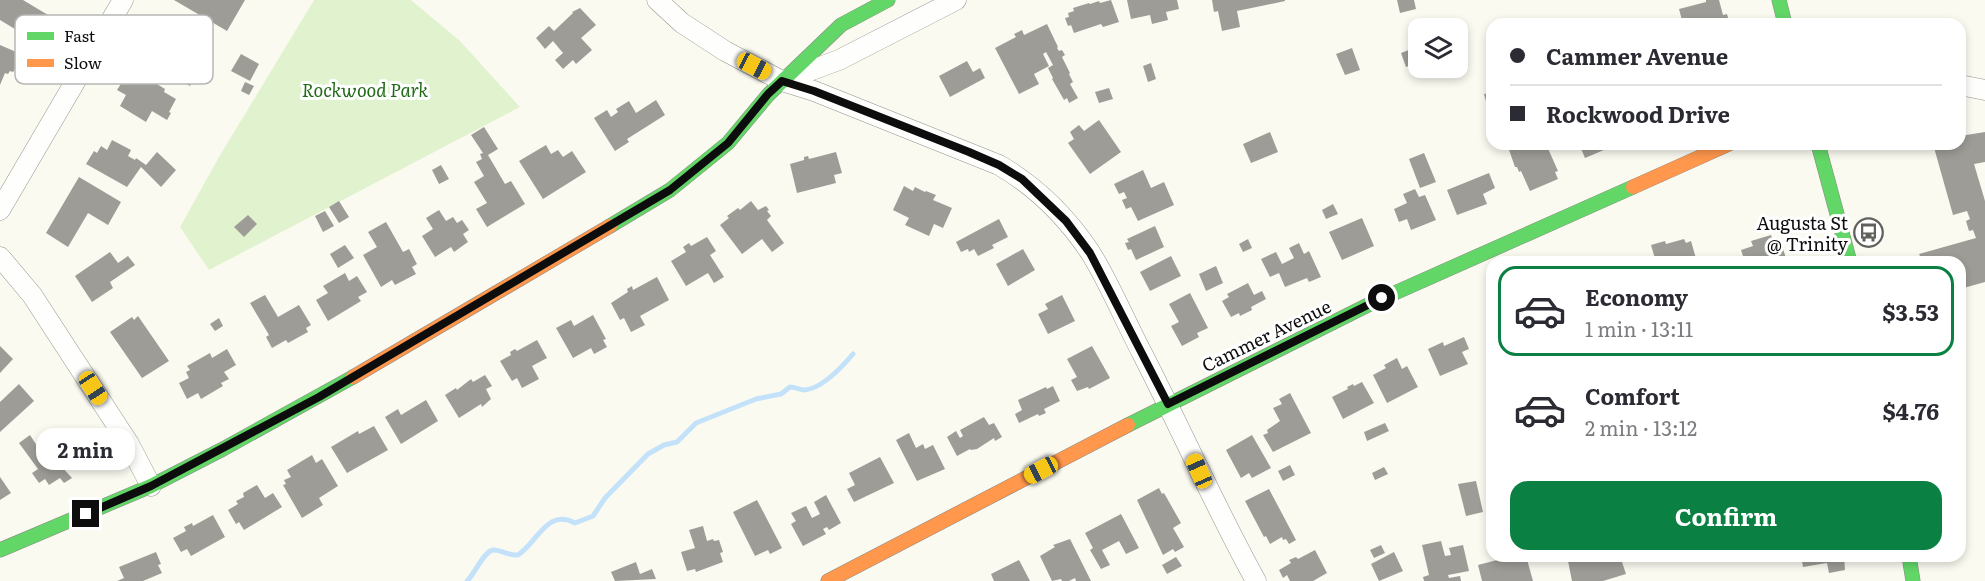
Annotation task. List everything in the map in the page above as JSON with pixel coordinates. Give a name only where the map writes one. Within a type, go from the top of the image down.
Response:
[{"type":"street","points":[[114,15],[123,0]]},
{"type":"street","points":[[657,0],[682,23],[725,51],[782,81],[814,91],[999,165],[1022,179],[1066,221],[1090,253],[1256,581]]},
{"type":"street","points":[[0,550],[151,486],[319,397],[670,190],[728,143],[768,94],[841,25],[888,0]]},
{"type":"street","points":[[782,81],[839,60],[956,0]]},
{"type":"street","points":[[1779,0],[1784,18]]},
{"type":"street","points":[[0,210],[74,84]]},
{"type":"street","points":[[1966,86],[1985,90]]},
{"type":"street","name":"Cammer Avenue","points":[[828,581],[1168,404],[1370,303],[1715,150]]},
{"type":"street","points":[[1820,150],[1848,256]]},
{"type":"street","points":[[0,257],[32,295],[129,444],[151,486]]},
{"type":"street","points":[[1909,562],[1911,581]]},
{"type":"green space","name":"Rockwood Park","points":[[314,0],[411,0],[460,41],[520,107],[209,270],[180,227],[219,157]]},
{"type":"building","points":[[0,0],[23,0],[48,15],[15,15],[15,29],[0,20]]},
{"type":"building","points":[[174,0],[245,0],[227,31],[213,23],[213,15],[200,15]]},
{"type":"building","points":[[1111,0],[1119,22],[1103,27],[1101,24],[1074,33],[1071,25],[1068,26],[1065,18],[1069,17],[1068,13],[1074,11],[1073,8]]},
{"type":"building","points":[[1127,0],[1177,0],[1179,9],[1166,12],[1168,20],[1152,24],[1150,15],[1131,19]]},
{"type":"building","points":[[1212,0],[1285,1],[1237,11],[1240,27],[1222,31],[1218,11],[1214,12]]},
{"type":"building","points":[[1397,0],[1414,0],[1416,9],[1400,13]]},
{"type":"building","points":[[1706,0],[1719,0],[1723,15],[1727,14],[1728,18],[1681,18],[1679,9],[1706,2]]},
{"type":"building","points":[[580,8],[596,25],[581,38],[592,50],[576,64],[573,60],[563,69],[555,60],[563,53],[553,41],[545,49],[536,38],[549,26],[554,31],[572,12]]},
{"type":"building","points":[[1047,24],[1057,48],[1065,55],[1062,57],[1073,82],[1070,84],[1078,98],[1069,103],[1067,98],[1064,100],[1052,79],[1048,68],[1053,65],[1046,52],[1043,54],[1049,66],[1034,74],[1039,84],[1019,94],[995,48],[1016,37],[1014,34],[1022,30],[1024,35]]},
{"type":"building","points":[[0,45],[15,51],[15,69],[8,74],[5,73],[0,85]]},
{"type":"building","points":[[1352,48],[1360,70],[1345,75],[1336,54]]},
{"type":"building","points":[[1408,50],[1408,66],[1406,67],[1401,53]]},
{"type":"building","points":[[241,54],[259,64],[250,81],[231,71]]},
{"type":"building","points":[[967,61],[973,72],[980,68],[985,78],[950,97],[939,76]]},
{"type":"building","points":[[1151,63],[1156,79],[1148,82],[1143,66]]},
{"type":"building","points":[[245,82],[254,86],[249,95],[241,91]]},
{"type":"building","points":[[121,84],[157,84],[165,89],[164,92],[176,99],[167,120],[152,111],[146,122],[120,106],[126,95],[117,90]]},
{"type":"building","points":[[1109,88],[1113,99],[1099,103],[1095,92]]},
{"type":"building","points":[[656,100],[665,115],[627,139],[629,142],[615,151],[594,118],[607,110],[611,117],[618,112],[616,109],[629,101],[636,113]]},
{"type":"building","points":[[1099,120],[1121,152],[1090,174],[1068,143],[1074,139],[1070,132],[1079,125],[1084,131]]},
{"type":"building","points":[[484,127],[498,149],[488,155],[505,184],[511,181],[525,204],[487,227],[476,209],[487,203],[474,182],[484,176],[476,162],[482,159],[480,154],[483,153],[471,135]]},
{"type":"building","points":[[1270,132],[1278,152],[1251,163],[1243,144]]},
{"type":"building","points":[[1985,132],[1985,162],[1974,164],[1985,201],[1985,282],[1966,287],[1966,256],[1920,256],[1919,254],[1976,238],[1973,230],[1969,231],[1966,221],[1970,219],[1967,211],[1953,215],[1935,150],[1966,150],[1966,135]]},
{"type":"building","points":[[112,140],[131,150],[128,156],[135,160],[136,158],[146,165],[157,152],[176,170],[161,187],[141,167],[127,187],[86,164],[94,151],[97,153],[101,146],[107,150]]},
{"type":"building","points":[[546,145],[551,154],[558,150],[563,157],[572,151],[586,172],[543,199],[519,161]]},
{"type":"building","points":[[1509,150],[1549,150],[1558,171],[1555,172],[1558,179],[1530,191],[1521,171],[1519,172]]},
{"type":"building","points":[[1582,150],[1604,150],[1585,158]]},
{"type":"building","points":[[836,152],[842,173],[834,175],[836,183],[797,193],[790,164],[804,160],[804,157],[808,156],[809,159]]},
{"type":"building","points":[[1424,153],[1436,182],[1420,188],[1409,159]]},
{"type":"building","points":[[441,165],[449,179],[439,184],[432,170]]},
{"type":"building","points":[[1143,170],[1151,188],[1164,182],[1174,205],[1138,221],[1131,207],[1126,209],[1122,200],[1127,198],[1124,192],[1119,194],[1114,184]]},
{"type":"building","points":[[1489,173],[1495,188],[1483,194],[1487,204],[1457,215],[1447,190]]},
{"type":"building","points":[[79,177],[121,202],[108,225],[88,213],[68,247],[46,233]]},
{"type":"building","points":[[904,186],[913,191],[915,187],[936,195],[933,200],[952,208],[943,228],[934,224],[929,236],[905,225],[909,218],[893,210]]},
{"type":"building","points":[[1415,189],[1419,197],[1425,195],[1436,220],[1411,230],[1407,219],[1399,222],[1394,209],[1407,203],[1403,194]]},
{"type":"building","points":[[339,201],[349,217],[339,223],[329,207]]},
{"type":"building","points":[[751,201],[758,210],[766,206],[771,216],[767,220],[784,243],[772,252],[762,239],[742,254],[720,225],[729,218],[727,216],[738,208],[740,210]]},
{"type":"building","points":[[1333,204],[1338,214],[1326,219],[1322,210]]},
{"type":"building","points":[[439,210],[446,221],[453,217],[457,223],[462,220],[469,230],[463,234],[468,242],[454,252],[451,247],[435,257],[422,236],[433,229],[426,218]]},
{"type":"building","points":[[325,211],[334,226],[323,232],[315,216]]},
{"type":"building","points":[[248,215],[257,224],[244,237],[234,227]]},
{"type":"building","points":[[1362,218],[1374,246],[1342,260],[1329,232]]},
{"type":"building","points":[[999,219],[1008,237],[992,245],[994,248],[978,256],[974,249],[961,252],[956,242]]},
{"type":"building","points":[[386,222],[403,252],[409,249],[417,264],[412,267],[416,274],[395,285],[392,280],[381,287],[363,255],[377,247],[368,232]]},
{"type":"building","points":[[1155,226],[1164,247],[1136,260],[1125,243],[1129,242],[1127,239]]},
{"type":"building","points":[[1771,235],[1773,240],[1777,239],[1780,250],[1783,249],[1785,256],[1743,256],[1741,250],[1753,246],[1751,241]]},
{"type":"building","points":[[707,237],[716,251],[710,255],[724,277],[714,283],[708,273],[686,286],[671,261],[686,252],[683,247],[689,243],[691,246]]},
{"type":"building","points":[[1248,239],[1252,248],[1243,252],[1239,244]]},
{"type":"building","points":[[1684,239],[1686,243],[1691,241],[1695,256],[1654,256],[1651,245],[1665,241],[1666,244]]},
{"type":"building","points":[[1299,243],[1304,254],[1309,251],[1321,277],[1309,282],[1307,278],[1285,287],[1279,273],[1270,277],[1261,259],[1276,252],[1282,264],[1294,258],[1289,248]]},
{"type":"building","points":[[345,245],[354,258],[338,268],[330,254]]},
{"type":"building","points":[[1023,249],[1035,270],[1008,286],[996,264]]},
{"type":"building","points":[[110,252],[118,263],[128,256],[135,265],[110,282],[113,288],[92,302],[75,276]]},
{"type":"building","points":[[1171,256],[1181,276],[1150,291],[1140,272]]},
{"type":"building","points":[[1216,266],[1223,283],[1206,291],[1199,274]]},
{"type":"building","points":[[345,273],[349,281],[357,276],[367,292],[358,297],[361,301],[328,321],[316,300],[328,293],[323,286]]},
{"type":"building","points":[[657,277],[669,300],[640,316],[645,325],[631,332],[624,318],[620,320],[611,303],[628,292],[627,289],[632,286],[633,290]]},
{"type":"building","points":[[1248,283],[1254,295],[1262,291],[1266,299],[1251,307],[1252,310],[1240,316],[1239,313],[1231,317],[1222,301],[1229,297],[1227,294]]},
{"type":"building","points":[[1190,293],[1208,328],[1197,333],[1199,337],[1182,346],[1171,326],[1179,322],[1169,304]]},
{"type":"building","points":[[265,295],[278,317],[299,305],[311,325],[306,328],[308,332],[288,343],[286,340],[272,348],[266,337],[269,335],[250,303]]},
{"type":"building","points":[[1062,295],[1075,321],[1048,334],[1038,314],[1048,309],[1045,304]]},
{"type":"building","points":[[593,315],[606,339],[603,340],[607,347],[594,354],[591,348],[573,358],[556,328],[571,320],[574,326]]},
{"type":"building","points":[[138,316],[169,361],[142,378],[110,332],[132,317],[134,320]]},
{"type":"building","points":[[219,318],[223,326],[215,331],[210,324]]},
{"type":"building","points":[[1464,337],[1469,349],[1462,352],[1468,364],[1440,376],[1428,349],[1443,342],[1444,346]]},
{"type":"building","points":[[537,340],[547,358],[532,366],[539,379],[522,388],[517,378],[512,381],[500,361],[511,355],[510,352],[515,349],[517,351]]},
{"type":"building","points":[[0,346],[13,359],[0,373]]},
{"type":"building","points":[[1092,346],[1110,378],[1089,389],[1088,387],[1077,391],[1071,380],[1077,377],[1067,359]]},
{"type":"building","points":[[227,349],[236,365],[224,372],[229,379],[221,383],[223,386],[201,399],[198,393],[187,399],[179,383],[189,378],[186,372],[190,370],[187,366],[210,353],[212,358]]},
{"type":"building","points":[[1397,358],[1402,369],[1407,366],[1418,387],[1387,403],[1373,375],[1386,368],[1384,365]]},
{"type":"building","points":[[485,375],[492,386],[486,389],[491,399],[482,407],[481,404],[459,418],[445,395],[456,388],[457,390],[471,379],[473,382]]},
{"type":"building","points":[[1362,382],[1374,403],[1343,419],[1332,397],[1353,384],[1354,386]]},
{"type":"building","points":[[19,384],[34,401],[0,432],[0,402]]},
{"type":"building","points":[[1053,386],[1060,401],[1044,409],[1046,413],[1039,416],[1038,414],[1019,423],[1015,414],[1022,410],[1018,400]]},
{"type":"building","points":[[1290,393],[1311,433],[1273,452],[1263,435],[1280,421],[1273,408],[1282,404],[1279,399]]},
{"type":"building","points":[[426,400],[438,421],[401,444],[385,417],[398,409],[401,415]]},
{"type":"building","points":[[984,417],[989,425],[994,423],[1002,437],[995,441],[994,438],[977,449],[970,449],[957,456],[947,437],[956,431],[960,438],[963,436],[960,430]]},
{"type":"building","points":[[1385,423],[1389,431],[1367,441],[1364,432]]},
{"type":"building","points":[[374,426],[388,450],[347,473],[331,447],[358,431],[359,434]]},
{"type":"building","points":[[909,433],[916,448],[923,444],[925,449],[933,445],[945,469],[917,481],[896,440]]},
{"type":"building","points":[[30,435],[39,449],[46,444],[52,452],[60,451],[67,461],[61,466],[72,478],[64,483],[60,478],[49,485],[45,479],[39,483],[32,473],[38,469],[19,443]]},
{"type":"building","points":[[1252,435],[1271,468],[1252,478],[1249,473],[1241,478],[1226,450]]},
{"type":"building","points":[[312,455],[316,463],[322,459],[338,486],[319,498],[323,505],[302,518],[283,485],[286,484],[284,480],[291,477],[287,470]]},
{"type":"building","points":[[880,457],[894,483],[854,502],[847,489],[855,485],[849,473]]},
{"type":"building","points":[[1290,465],[1295,475],[1283,481],[1278,471]]},
{"type":"building","points":[[1384,467],[1388,474],[1375,480],[1372,473]]},
{"type":"building","points":[[0,477],[11,493],[0,500]]},
{"type":"building","points":[[1476,481],[1483,512],[1466,516],[1458,484]]},
{"type":"building","points":[[257,485],[265,498],[273,493],[282,507],[244,530],[239,522],[236,524],[228,510],[238,504],[236,501],[244,497],[243,493]]},
{"type":"building","points":[[1159,488],[1181,523],[1173,528],[1184,547],[1175,552],[1173,549],[1163,555],[1137,500]]},
{"type":"building","points":[[1269,489],[1296,540],[1289,544],[1282,537],[1270,544],[1245,501]]},
{"type":"building","points":[[826,495],[841,523],[829,530],[827,527],[823,529],[826,534],[803,546],[791,524],[796,521],[791,513],[806,506],[812,518],[820,514],[814,502]]},
{"type":"building","points":[[757,500],[782,548],[770,554],[768,550],[755,556],[733,512]]},
{"type":"building","points":[[1121,514],[1139,548],[1126,554],[1119,541],[1102,550],[1110,565],[1101,569],[1090,550],[1093,548],[1085,533]]},
{"type":"building","points":[[213,515],[225,537],[191,556],[187,549],[181,552],[173,538],[186,531],[184,527],[192,523],[193,526]]},
{"type":"building","points":[[703,526],[707,541],[719,540],[723,562],[696,572],[695,569],[687,571],[681,552],[695,548],[689,530]]},
{"type":"building","points":[[1070,539],[1091,581],[1076,581],[1075,578],[1069,581],[1061,579],[1052,581],[1040,556],[1055,547],[1053,545]]},
{"type":"building","points":[[1441,541],[1445,556],[1451,555],[1449,548],[1463,545],[1469,571],[1448,575],[1449,578],[1460,576],[1461,581],[1424,581],[1423,577],[1429,575],[1422,545]]},
{"type":"building","points":[[1381,545],[1385,553],[1374,558],[1370,550]]},
{"type":"building","points":[[1315,550],[1327,573],[1313,581],[1290,581],[1287,575],[1283,578],[1279,570],[1291,563],[1289,560],[1296,557],[1298,559]]},
{"type":"building","points":[[156,552],[162,573],[143,581],[117,581],[124,578],[119,567]]},
{"type":"building","points":[[1394,552],[1403,571],[1379,581],[1371,564]]},
{"type":"building","points":[[1176,557],[1182,566],[1167,574],[1162,565]]},
{"type":"building","points":[[1019,560],[1030,581],[994,581],[991,574]]},
{"type":"building","points":[[636,562],[640,574],[652,569],[656,579],[615,581],[611,572]]},
{"type":"building","points":[[1490,562],[1528,562],[1533,581],[1482,581],[1478,565]]},
{"type":"building","points":[[1568,562],[1622,562],[1626,574],[1603,581],[1572,581]]},
{"type":"building","points":[[1802,562],[1844,562],[1845,570],[1829,573],[1827,563],[1803,567]]},
{"type":"waterway","points":[[467,581],[489,552],[496,550],[518,555],[550,523],[557,520],[575,523],[593,516],[605,498],[648,454],[664,445],[677,442],[696,423],[756,399],[781,394],[790,387],[805,390],[819,385],[832,376],[853,354]]},
{"type":"traffic: fast","points":[[610,226],[670,190],[728,143],[768,95],[841,25],[888,0]]},
{"type":"traffic: fast","points":[[1779,0],[1784,18]]},
{"type":"traffic: fast","points":[[1820,150],[1848,256]]},
{"type":"traffic: fast","points":[[1128,425],[1370,304],[1633,187]]},
{"type":"traffic: fast","points":[[0,550],[151,486],[353,377]]},
{"type":"traffic: fast","points":[[1910,562],[1913,581]]},
{"type":"traffic: slow","points":[[1633,187],[1716,150]]},
{"type":"traffic: slow","points":[[353,377],[610,226]]},
{"type":"traffic: slow","points":[[828,581],[1128,425]]},
{"type":"place","name":"Augusta St @ Trinity","points":[[1869,232]]},
{"type":"route","points":[[86,514],[151,486],[319,397],[670,190],[728,143],[768,94],[782,81],[814,91],[969,152],[999,165],[1022,179],[1066,221],[1090,253],[1168,404],[1382,298]]}]
